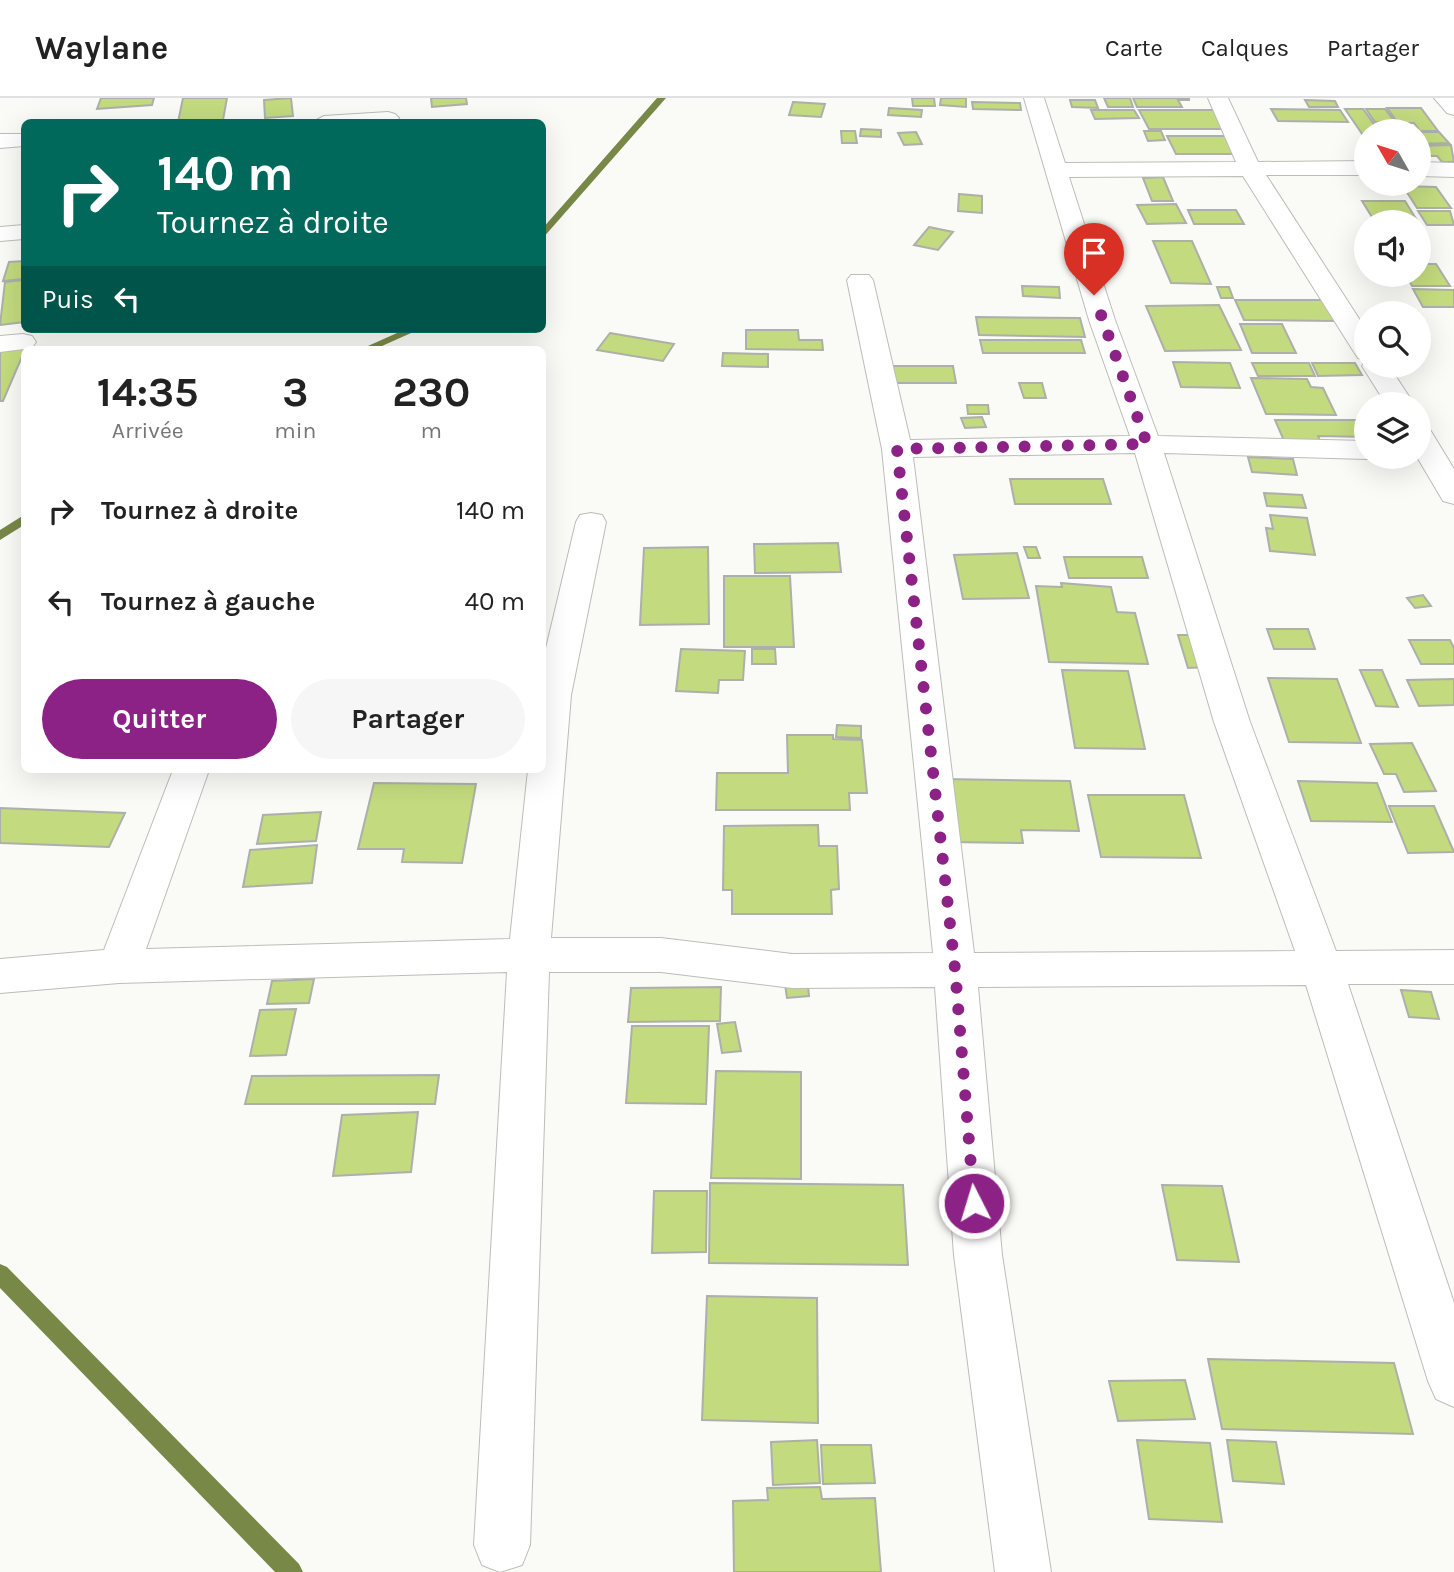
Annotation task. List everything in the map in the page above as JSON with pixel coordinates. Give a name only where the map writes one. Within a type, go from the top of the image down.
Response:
[{"type":"street","points":[[1034,98],[1102,320],[1147,444],[1232,722],[1321,966],[1454,1381]]},
{"type":"street","points":[[1218,98],[1249,167],[1354,332]]},
{"type":"street","points":[[1444,98],[1454,109]]},
{"type":"street","points":[[372,119],[388,118]]},
{"type":"street","points":[[0,141],[21,140]]},
{"type":"street","points":[[1056,170],[1249,167],[1354,169]]},
{"type":"street","points":[[1432,169],[1454,170]]},
{"type":"street","points":[[0,234],[21,232]]},
{"type":"street","points":[[860,280],[897,449],[955,969],[978,1255],[1023,1572]]},
{"type":"street","points":[[897,449],[1147,444],[1354,450]]},
{"type":"street","points":[[1431,447],[1454,495]]},
{"type":"street","points":[[546,771],[553,695],[592,522]]},
{"type":"street","points":[[119,966],[190,773]]},
{"type":"street","points":[[502,1545],[529,955],[546,773]]},
{"type":"street","points":[[0,976],[119,966],[529,955],[661,955],[792,971],[1454,967]]},
{"type":"building","points":[[101,98],[154,98],[152,105],[97,109]]},
{"type":"building","points":[[183,98],[227,98],[223,119],[179,119]]},
{"type":"building","points":[[291,98],[293,116],[265,118],[264,100]]},
{"type":"building","points":[[431,98],[466,98],[467,104],[432,107]]},
{"type":"building","points":[[912,98],[934,98],[935,106],[913,106]]},
{"type":"building","points":[[941,98],[966,98],[966,107],[940,105]]},
{"type":"building","points":[[1104,98],[1130,98],[1133,107],[1108,107]]},
{"type":"building","points":[[1133,98],[1189,100],[1178,100],[1182,107],[1137,107]]},
{"type":"building","points":[[1070,100],[1095,100],[1098,108],[1072,107]]},
{"type":"building","points":[[1305,100],[1335,101],[1338,107],[1309,107]]},
{"type":"building","points":[[793,102],[825,104],[821,117],[789,115]]},
{"type":"building","points":[[972,102],[1020,103],[1021,110],[973,109]]},
{"type":"building","points":[[889,108],[922,110],[921,117],[888,115]]},
{"type":"building","points":[[1387,108],[1421,108],[1429,119],[1395,119]]},
{"type":"building","points":[[1271,109],[1340,110],[1348,122],[1278,121]]},
{"type":"building","points":[[1345,109],[1363,109],[1370,119],[1354,119],[1354,122]]},
{"type":"building","points":[[1366,109],[1385,109],[1393,119],[1373,119]]},
{"type":"building","points":[[1091,110],[1134,110],[1139,118],[1095,119]]},
{"type":"building","points":[[1139,110],[1220,110],[1232,129],[1149,129]]},
{"type":"building","points":[[861,129],[881,130],[881,137],[860,136]]},
{"type":"building","points":[[841,131],[855,131],[857,143],[842,143]]},
{"type":"building","points":[[1144,131],[1161,131],[1165,140],[1148,141]]},
{"type":"building","points":[[916,132],[922,144],[904,145],[898,133]]},
{"type":"building","points":[[1432,132],[1439,132],[1449,143],[1432,144]]},
{"type":"building","points":[[1167,136],[1226,136],[1235,154],[1176,154]]},
{"type":"building","points":[[1451,145],[1454,162],[1442,162],[1437,156],[1432,156],[1432,146]]},
{"type":"building","points":[[1163,177],[1173,201],[1152,201],[1143,178]]},
{"type":"building","points":[[1432,187],[1436,187],[1451,208],[1417,208],[1409,196],[1432,196]]},
{"type":"building","points":[[959,194],[982,196],[982,213],[958,211]]},
{"type":"building","points":[[1362,201],[1405,201],[1411,210],[1368,210]]},
{"type":"building","points":[[1176,204],[1186,223],[1147,224],[1137,205]]},
{"type":"building","points":[[1188,210],[1236,210],[1244,224],[1194,224]]},
{"type":"building","points":[[1431,211],[1450,211],[1454,225],[1431,225]]},
{"type":"building","points":[[929,227],[953,232],[938,250],[914,245]]},
{"type":"building","points":[[1153,241],[1192,241],[1211,284],[1171,283]]},
{"type":"building","points":[[21,261],[21,279],[3,281],[9,262]]},
{"type":"building","points":[[1431,264],[1436,264],[1450,286],[1431,286]]},
{"type":"building","points":[[21,280],[21,322],[0,325],[5,282]]},
{"type":"building","points":[[1022,286],[1059,287],[1060,298],[1023,296]]},
{"type":"building","points":[[1217,287],[1229,287],[1233,298],[1221,298]]},
{"type":"building","points":[[1413,289],[1454,290],[1454,307],[1431,307],[1431,301],[1420,301]]},
{"type":"building","points":[[1235,300],[1324,300],[1335,321],[1244,320]]},
{"type":"building","points":[[1219,305],[1241,350],[1165,351],[1146,306]]},
{"type":"building","points":[[976,317],[1080,318],[1085,337],[979,335]]},
{"type":"building","points":[[1240,324],[1282,324],[1296,353],[1252,353]]},
{"type":"building","points":[[746,330],[798,330],[799,340],[822,340],[823,350],[746,349]]},
{"type":"building","points":[[610,333],[674,344],[663,361],[597,350]]},
{"type":"building","points":[[980,340],[1081,340],[1085,353],[983,353]]},
{"type":"building","points":[[27,345],[21,346],[21,359],[3,401],[0,401],[0,347]]},
{"type":"building","points":[[723,353],[768,354],[768,367],[722,366]]},
{"type":"building","points":[[1173,362],[1230,363],[1240,388],[1181,387]]},
{"type":"building","points":[[1252,363],[1309,363],[1315,376],[1258,376]]},
{"type":"building","points":[[1312,363],[1354,363],[1354,375],[1318,376]]},
{"type":"building","points":[[884,366],[953,366],[956,383],[886,383]]},
{"type":"building","points":[[1251,378],[1307,379],[1311,387],[1323,388],[1336,415],[1266,414]]},
{"type":"building","points":[[1019,383],[1042,383],[1046,398],[1024,398]]},
{"type":"building","points":[[967,405],[988,405],[989,414],[968,414]]},
{"type":"building","points":[[982,417],[986,427],[965,428],[961,418]]},
{"type":"building","points":[[1275,420],[1354,420],[1354,437],[1318,436],[1321,443],[1285,443]]},
{"type":"building","points":[[1248,457],[1293,459],[1297,475],[1252,472]]},
{"type":"building","points":[[1010,479],[1103,479],[1111,504],[1015,504]]},
{"type":"building","points":[[1264,493],[1302,495],[1306,508],[1267,506]]},
{"type":"building","points":[[1270,515],[1307,518],[1315,555],[1270,551],[1266,528],[1273,529]]},
{"type":"building","points":[[838,543],[841,572],[755,573],[754,544]]},
{"type":"building","points":[[708,547],[709,624],[640,625],[644,548]]},
{"type":"building","points":[[1024,547],[1036,547],[1040,558],[1028,558]]},
{"type":"building","points":[[1017,553],[1029,598],[963,599],[954,555]]},
{"type":"building","points":[[1064,557],[1142,557],[1148,578],[1069,578]]},
{"type":"building","points":[[724,576],[790,576],[794,647],[724,647]]},
{"type":"building","points":[[1061,583],[1111,587],[1117,612],[1135,613],[1148,664],[1049,662],[1036,586],[1062,587]]},
{"type":"building","points":[[1423,595],[1431,606],[1415,608],[1407,598]]},
{"type":"building","points":[[1267,629],[1308,629],[1315,649],[1274,649]]},
{"type":"building","points":[[1178,635],[1199,635],[1209,667],[1188,668]]},
{"type":"building","points":[[1409,640],[1450,640],[1454,648],[1454,664],[1421,664]]},
{"type":"building","points":[[681,649],[745,651],[743,680],[719,680],[718,693],[676,691]]},
{"type":"building","points":[[752,649],[775,649],[776,664],[752,664]]},
{"type":"building","points":[[1062,670],[1128,671],[1145,749],[1075,748]]},
{"type":"building","points":[[1360,670],[1382,670],[1398,707],[1376,706]]},
{"type":"building","points":[[1268,678],[1337,679],[1361,743],[1289,742]]},
{"type":"building","points":[[1454,679],[1454,705],[1419,706],[1407,680]]},
{"type":"building","points":[[837,725],[861,726],[861,738],[836,737]]},
{"type":"building","points":[[787,735],[833,735],[833,739],[862,740],[867,793],[849,793],[850,810],[716,810],[717,773],[788,773]]},
{"type":"building","points":[[1412,743],[1436,791],[1404,792],[1396,774],[1384,774],[1370,744]]},
{"type":"building","points":[[943,779],[1070,781],[1079,831],[1021,830],[1023,843],[949,842]]},
{"type":"building","points":[[1298,781],[1377,783],[1392,822],[1311,821]]},
{"type":"building","points":[[374,783],[476,784],[462,863],[402,862],[404,849],[358,849]]},
{"type":"building","points":[[1088,795],[1184,795],[1201,858],[1101,857]]},
{"type":"building","points":[[1389,806],[1434,806],[1454,852],[1408,853]]},
{"type":"building","points":[[0,808],[125,813],[109,847],[0,843]]},
{"type":"building","points":[[321,812],[316,841],[257,844],[263,815]]},
{"type":"building","points":[[818,825],[819,846],[837,846],[839,889],[831,890],[832,914],[732,914],[732,890],[723,890],[724,826]]},
{"type":"building","points":[[317,845],[312,883],[243,887],[250,850]]},
{"type":"building","points":[[807,976],[809,996],[787,998],[784,978]]},
{"type":"building","points":[[314,979],[309,1003],[267,1004],[272,981]]},
{"type":"building","points":[[721,987],[720,1021],[628,1022],[631,988]]},
{"type":"building","points":[[1401,990],[1431,992],[1439,1019],[1409,1017]]},
{"type":"building","points":[[296,1009],[286,1055],[250,1056],[260,1010]]},
{"type":"building","points":[[735,1022],[741,1051],[722,1053],[717,1024]]},
{"type":"building","points":[[632,1026],[709,1026],[706,1104],[626,1103]]},
{"type":"building","points":[[716,1071],[801,1072],[801,1179],[711,1178]]},
{"type":"building","points":[[439,1075],[435,1104],[245,1104],[252,1076]]},
{"type":"building","points":[[418,1112],[411,1172],[333,1176],[342,1115]]},
{"type":"building","points":[[710,1183],[903,1185],[908,1265],[709,1263]]},
{"type":"building","points":[[1162,1185],[1222,1186],[1239,1262],[1177,1260]]},
{"type":"building","points":[[654,1191],[707,1191],[706,1252],[652,1253]]},
{"type":"building","points":[[707,1296],[817,1298],[818,1423],[702,1420]]},
{"type":"building","points":[[1208,1359],[1394,1363],[1413,1434],[1222,1429]]},
{"type":"building","points":[[1185,1380],[1195,1419],[1118,1421],[1109,1381]]},
{"type":"building","points":[[817,1440],[820,1483],[773,1485],[771,1442]]},
{"type":"building","points":[[1137,1440],[1210,1443],[1222,1522],[1149,1519]]},
{"type":"building","points":[[1227,1440],[1276,1442],[1284,1484],[1233,1481]]},
{"type":"building","points":[[821,1445],[871,1445],[875,1483],[823,1484]]},
{"type":"building","points":[[820,1487],[822,1499],[875,1498],[881,1572],[734,1572],[733,1501],[768,1500],[767,1488]]},
{"type":"waterway","points":[[546,231],[662,98]]},
{"type":"waterway","points":[[374,346],[405,333]]},
{"type":"waterway","points":[[0,536],[21,521]]},
{"type":"waterway","points":[[0,1274],[291,1572]]},
{"type":"route","points":[[974,1203],[955,969],[897,449],[1147,444],[1094,295]]}]
